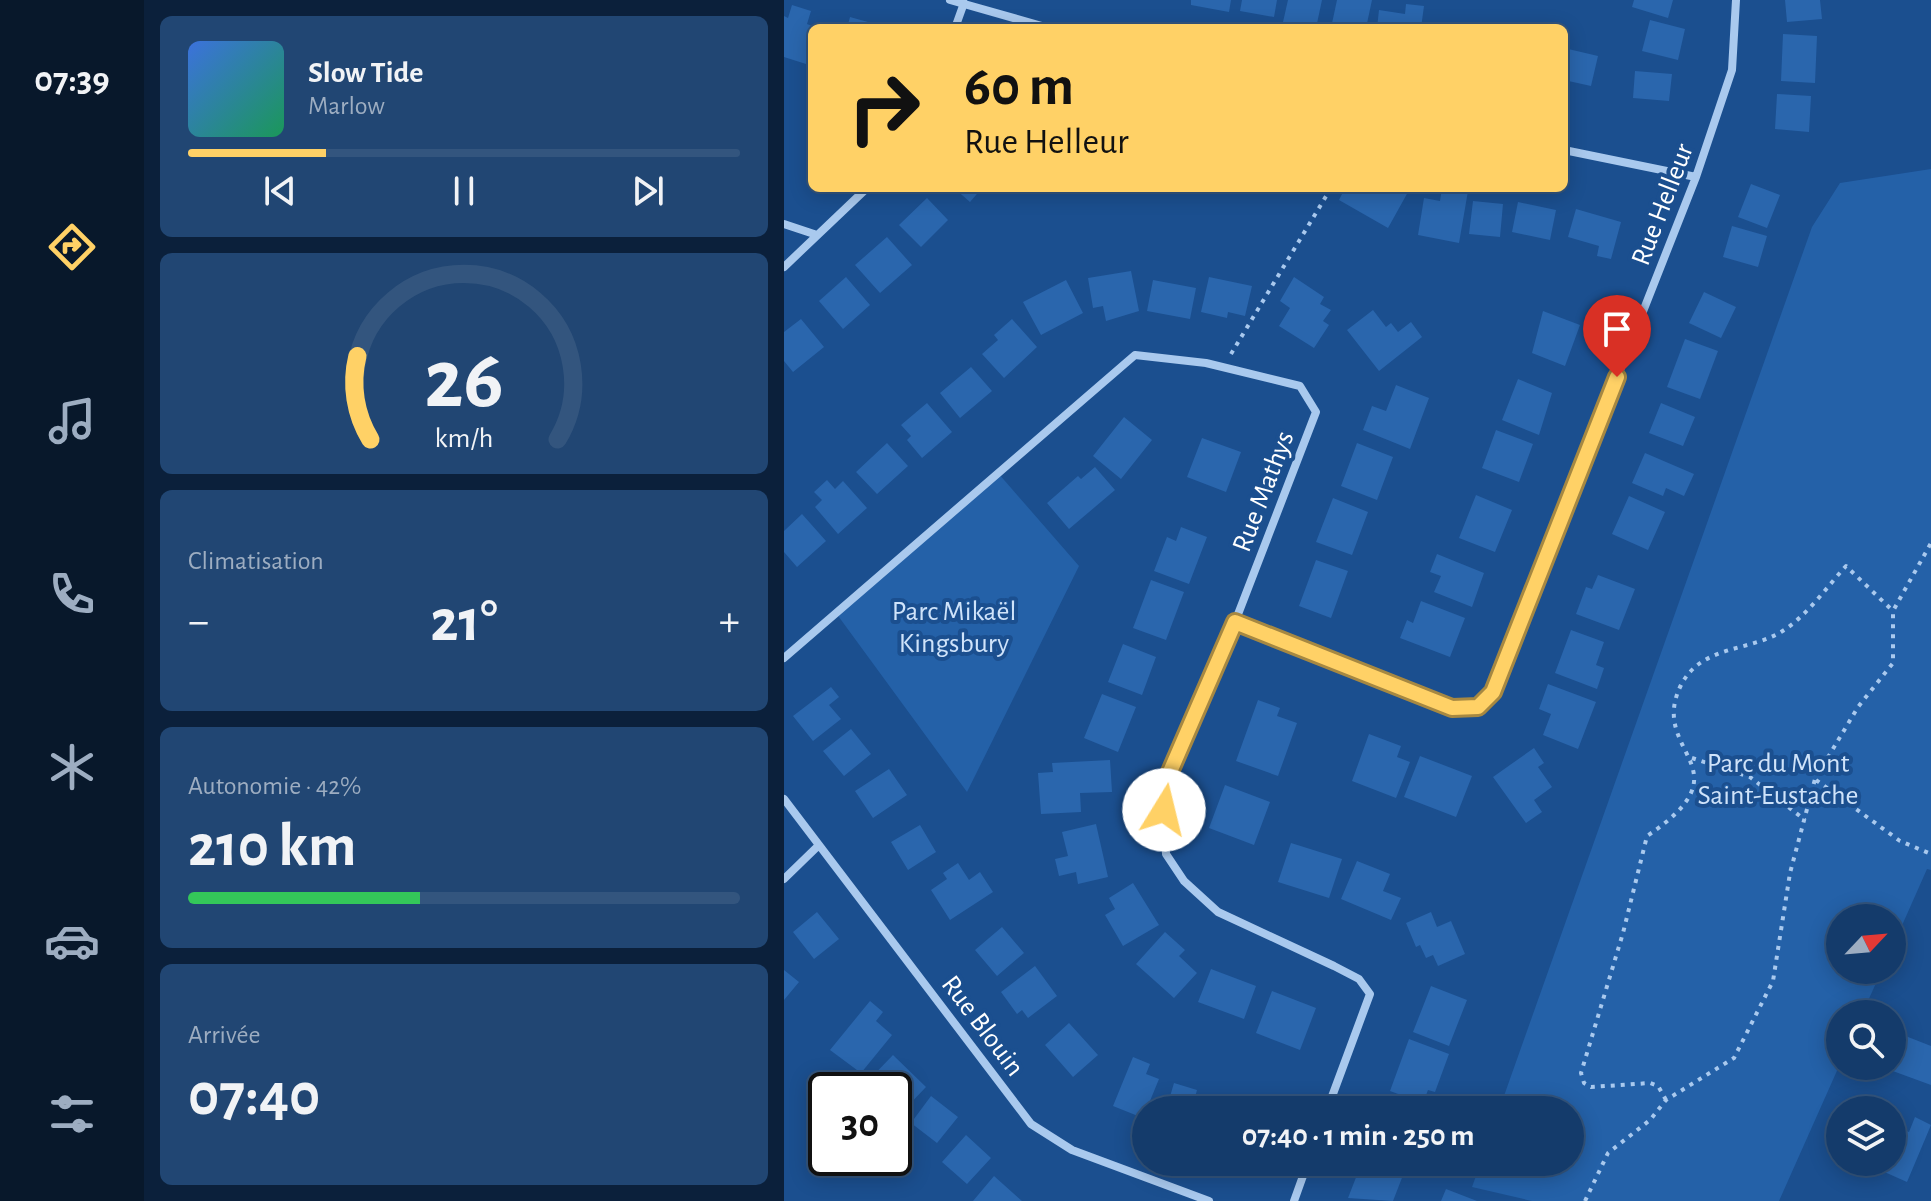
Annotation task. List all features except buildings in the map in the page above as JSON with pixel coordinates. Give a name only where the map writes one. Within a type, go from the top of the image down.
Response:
[{"type":"street","points":[[950,0],[1036,24]]},
{"type":"street","name":"Rue Helleur","points":[[1235,622],[1452,708],[1478,707],[1493,692],[1696,177],[1732,70],[1736,0]]},
{"type":"street","points":[[957,24],[965,2]]},
{"type":"street","points":[[1568,151],[1696,177]]},
{"type":"street","points":[[784,267],[863,192]]},
{"type":"street","points":[[784,224],[817,235]]},
{"type":"street","name":"Rue Mathys","points":[[784,658],[1135,355],[1224,367],[1300,386],[1316,412],[1235,622],[1163,788],[1166,854],[1184,881],[1218,912],[1359,979],[1370,994],[1332,1096]]},
{"type":"street","name":"Rue Blouin","points":[[784,799],[1031,1124],[1072,1150],[1209,1201]]},
{"type":"street","points":[[784,879],[819,845]]},
{"type":"street","points":[[1294,1201],[1303,1176]]},
{"type":"path","points":[[1224,367],[1329,192]]},
{"type":"path","points":[[1585,1201],[1608,1153],[1650,1120],[1666,1100],[1734,1058],[1773,981],[1790,873],[1815,779],[1858,707],[1893,663],[1893,611],[1931,543]]},
{"type":"path","points":[[1666,1100],[1658,1086],[1650,1083],[1591,1087],[1584,1083],[1581,1073],[1623,933],[1647,836],[1672,820],[1685,805],[1695,773],[1692,758],[1680,742],[1674,725],[1674,706],[1689,672],[1702,660],[1781,632],[1846,566],[1893,611]]},
{"type":"path","points":[[1692,758],[1750,777],[1805,820]]},
{"type":"path","points":[[1815,779],[1900,841],[1931,854]]},
{"type":"green space","name":"Parc du Mont Saint-Eustache","points":[[1931,169],[1931,870],[1927,869],[1906,916],[1906,904],[1826,904],[1826,984],[1876,984],[1868,1000],[1826,1000],[1826,1080],[1833,1080],[1779,1201],[1532,1201],[1472,1187],[1476,1176],[1584,1176],[1584,1096],[1504,1096],[1812,227],[1840,183]]},
{"type":"green space","name":"Parc Mikaël Kingsbury","points":[[998,473],[1079,566],[967,792],[836,613]]},
{"type":"route","points":[[1164,810],[1163,788],[1235,622],[1452,708],[1478,707],[1493,692],[1617,377]]}]
